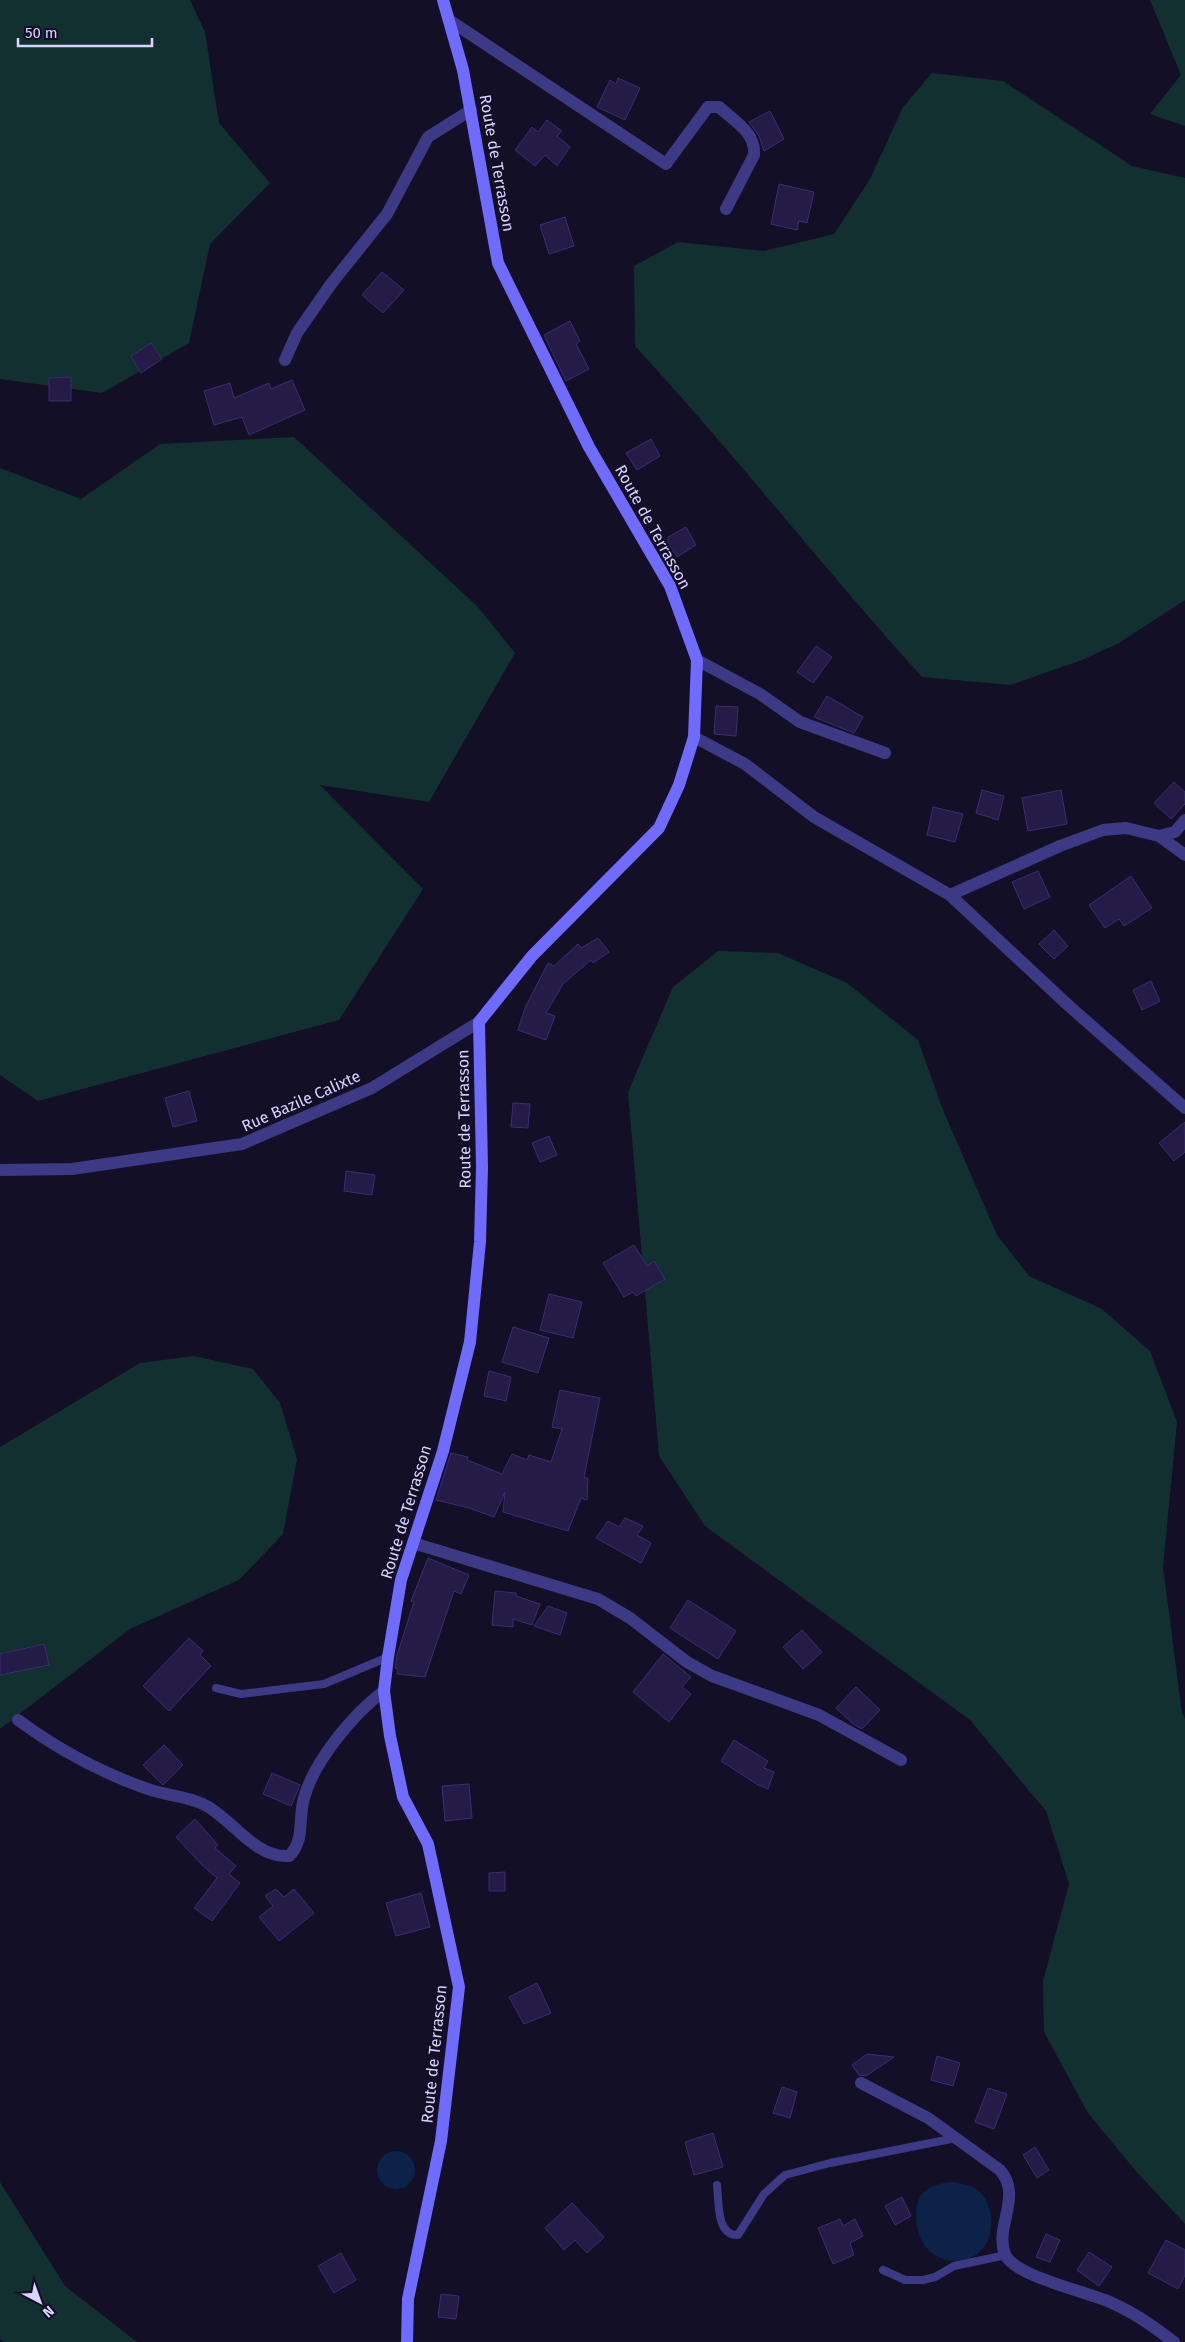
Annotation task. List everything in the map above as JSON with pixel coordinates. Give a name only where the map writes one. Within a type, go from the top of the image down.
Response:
[{"type":"street","name":"Route de Terrasson","points":[[407,2342],[408,2299],[441,2141],[459,1987],[428,1844],[403,1797],[390,1736],[384,1691],[401,1580],[443,1451],[470,1342],[480,1242],[479,1022],[532,956],[659,828],[679,785],[694,737],[697,660],[670,586],[589,447],[498,263],[464,70],[443,0]]},
{"type":"street","points":[[449,20],[666,164],[708,108],[719,107],[750,135],[754,146],[754,155],[726,209]]},
{"type":"street","points":[[285,360],[297,333],[331,284],[387,214],[428,137],[471,110]]},
{"type":"street","points":[[697,660],[760,694],[800,722],[885,753]]},
{"type":"street","points":[[694,737],[745,764],[814,817],[950,895],[1069,1006],[1185,1108]]},
{"type":"street","points":[[1158,836],[1175,832],[1185,820]]},
{"type":"street","points":[[950,895],[1060,846],[1103,830],[1126,828],[1158,836],[1185,855]]},
{"type":"street","name":"Rue Bazile Calixte","points":[[0,1170],[72,1169],[242,1144],[372,1088],[479,1022]]},
{"type":"street","points":[[413,1543],[598,1599],[630,1618],[687,1662],[712,1676],[819,1715],[902,1760]]},
{"type":"street","points":[[18,1720],[39,1735],[86,1762],[146,1789],[209,1807],[266,1852],[278,1857],[289,1856],[299,1842],[304,1798],[313,1776],[349,1724],[364,1706],[384,1691]]},
{"type":"street","points":[[861,2083],[928,2118],[1000,2170],[1008,2179],[1010,2194],[1004,2241],[1006,2255],[1017,2267],[1112,2302],[1150,2324],[1174,2342]]},
{"type":"lane","points":[[216,1688],[241,1694],[324,1684],[388,1657]]},
{"type":"lane","points":[[718,2185],[722,2225],[725,2232],[731,2235],[738,2235],[764,2194],[785,2175],[830,2163],[956,2138]]},
{"type":"lane","points":[[883,2270],[905,2280],[923,2280],[935,2277],[954,2266],[1006,2255]]},
{"type":"green space","points":[[0,0],[190,0],[205,32],[219,123],[270,183],[210,244],[189,343],[102,393],[0,379]]},
{"type":"green space","points":[[1150,0],[1185,0],[1185,126],[1150,114],[1181,75]]},
{"type":"green space","points":[[932,73],[1003,81],[1132,166],[1185,178],[1185,600],[1119,643],[1082,660],[1010,685],[922,677],[635,346],[634,266],[678,242],[764,251],[834,234],[870,179],[903,107]]},
{"type":"green space","points":[[294,437],[477,606],[515,653],[429,802],[320,785],[423,889],[339,1020],[38,1101],[0,1075],[0,468],[81,499],[160,444]]},
{"type":"green space","points":[[718,951],[778,953],[847,983],[918,1040],[943,1110],[997,1235],[1029,1276],[1102,1309],[1150,1351],[1177,1422],[1163,1567],[1182,1713],[1185,1719],[1185,2224],[1135,2170],[1088,2113],[1044,2032],[1043,1981],[1069,1884],[1046,1811],[970,1720],[705,1526],[659,1456],[628,1092],[673,987]]},
{"type":"green space","points":[[194,1356],[253,1369],[280,1403],[297,1459],[283,1534],[239,1580],[130,1629],[0,1729],[0,1447],[140,1363]]},
{"type":"green space","points":[[0,2182],[65,2286],[137,2342],[4,2342],[0,2339]]},
{"type":"water","points":[[396,2151],[410,2156],[415,2170],[410,2184],[396,2189],[382,2184],[377,2170],[382,2156]]},
{"type":"water","points":[[951,2182],[970,2186],[979,2191],[988,2205],[990,2213],[991,2230],[986,2244],[981,2251],[965,2260],[948,2260],[931,2253],[921,2239],[916,2221],[918,2201],[924,2191],[935,2185]]},
{"type":"building","points":[[618,78],[640,88],[625,120],[597,107],[610,80],[616,84]]},
{"type":"building","points":[[770,111],[784,139],[764,151],[759,136],[749,122]]},
{"type":"building","points":[[547,120],[562,131],[557,136],[570,147],[557,166],[545,155],[535,166],[515,150],[532,127],[538,132]]},
{"type":"building","points":[[779,184],[814,192],[807,223],[799,221],[797,230],[771,224]]},
{"type":"building","points":[[565,217],[574,246],[549,254],[540,225]]},
{"type":"building","points":[[382,272],[404,290],[383,313],[362,295]]},
{"type":"building","points":[[570,321],[580,341],[576,344],[589,369],[566,381],[544,335]]},
{"type":"building","points":[[151,343],[162,359],[141,373],[131,356]]},
{"type":"building","points":[[71,377],[71,401],[49,401],[49,378]]},
{"type":"building","points":[[292,380],[305,410],[249,435],[242,417],[214,425],[204,391],[230,383],[234,398],[269,383],[271,389]]},
{"type":"building","points":[[651,439],[660,456],[637,470],[626,453]]},
{"type":"building","points":[[686,527],[696,545],[677,557],[668,543],[668,537]]},
{"type":"building","points":[[816,646],[832,657],[813,683],[797,672]]},
{"type":"building","points":[[827,696],[863,717],[854,733],[814,717]]},
{"type":"building","points":[[716,706],[738,707],[736,736],[714,734]]},
{"type":"building","points":[[1174,782],[1185,792],[1185,804],[1171,819],[1154,803]]},
{"type":"building","points":[[982,790],[1004,796],[998,820],[976,813]]},
{"type":"building","points":[[1061,790],[1067,824],[1028,831],[1022,798]]},
{"type":"building","points":[[933,807],[963,814],[955,842],[927,835]]},
{"type":"building","points":[[1038,871],[1050,897],[1024,909],[1012,882]]},
{"type":"building","points":[[1131,876],[1152,908],[1124,926],[1119,919],[1105,928],[1089,905]]},
{"type":"building","points":[[1054,930],[1068,946],[1054,959],[1039,944]]},
{"type":"building","points":[[598,938],[609,952],[593,963],[591,960],[563,984],[546,1013],[555,1016],[546,1040],[518,1030],[525,1008],[548,963],[554,966],[578,944],[581,948]]},
{"type":"building","points":[[1151,981],[1160,1001],[1142,1010],[1133,990]]},
{"type":"building","points":[[189,1091],[197,1121],[173,1127],[165,1098]]},
{"type":"building","points":[[513,1103],[530,1104],[528,1128],[511,1127]]},
{"type":"building","points":[[1185,1122],[1185,1152],[1174,1161],[1159,1143]]},
{"type":"building","points":[[549,1136],[557,1155],[540,1162],[532,1143]]},
{"type":"building","points":[[346,1171],[375,1175],[372,1195],[344,1191]]},
{"type":"building","points":[[634,1245],[647,1266],[654,1261],[665,1279],[636,1296],[633,1292],[624,1297],[603,1263]]},
{"type":"building","points":[[549,1294],[582,1302],[573,1338],[540,1330]]},
{"type":"building","points":[[513,1327],[549,1338],[538,1373],[502,1362]]},
{"type":"building","points":[[489,1371],[511,1377],[506,1401],[484,1396]]},
{"type":"building","points":[[560,1390],[600,1398],[584,1477],[588,1479],[587,1500],[581,1498],[568,1531],[503,1512],[505,1492],[494,1517],[469,1508],[436,1500],[451,1453],[468,1457],[467,1460],[502,1474],[512,1454],[527,1460],[529,1455],[551,1462],[562,1429],[552,1427]]},
{"type":"building","points":[[625,1518],[643,1526],[637,1535],[651,1543],[641,1563],[596,1538],[608,1521],[619,1527]]},
{"type":"building","points":[[428,1558],[469,1575],[461,1594],[454,1591],[425,1677],[397,1674],[398,1669],[395,1668],[397,1655],[414,1602],[411,1601]]},
{"type":"building","points":[[495,1591],[516,1593],[516,1596],[540,1604],[532,1625],[513,1619],[513,1627],[492,1625]]},
{"type":"building","points":[[688,1600],[736,1631],[718,1659],[670,1628]]},
{"type":"building","points":[[548,1606],[567,1613],[560,1635],[534,1626]]},
{"type":"building","points":[[802,1630],[822,1652],[803,1669],[783,1647]]},
{"type":"building","points":[[189,1638],[203,1651],[200,1655],[211,1666],[169,1711],[143,1686]]},
{"type":"building","points":[[44,1644],[49,1665],[0,1675],[0,1654]]},
{"type":"building","points":[[663,1654],[691,1677],[682,1687],[691,1694],[669,1722],[633,1692]]},
{"type":"building","points":[[856,1687],[880,1710],[862,1729],[853,1724],[836,1708]]},
{"type":"building","points":[[734,1740],[768,1761],[764,1768],[774,1772],[768,1789],[758,1785],[721,1761]]},
{"type":"building","points":[[164,1745],[183,1765],[163,1785],[143,1765]]},
{"type":"building","points":[[272,1773],[300,1785],[291,1806],[263,1794]]},
{"type":"building","points":[[469,1784],[472,1818],[445,1821],[442,1786]]},
{"type":"building","points":[[195,1819],[218,1845],[215,1848],[236,1866],[229,1874],[240,1883],[212,1921],[194,1908],[217,1878],[176,1837]]},
{"type":"building","points":[[505,1872],[505,1891],[489,1891],[489,1873]]},
{"type":"building","points":[[276,1889],[284,1897],[294,1889],[314,1913],[279,1941],[259,1917],[273,1906],[265,1896]]},
{"type":"building","points":[[421,1893],[430,1927],[396,1936],[386,1903]]},
{"type":"building","points":[[537,1983],[551,2013],[524,2024],[509,1997]]},
{"type":"building","points":[[867,2054],[894,2057],[866,2076],[859,2075],[852,2065]]},
{"type":"building","points":[[937,2056],[960,2063],[953,2086],[931,2080]]},
{"type":"building","points":[[782,2087],[797,2092],[790,2118],[773,2113]]},
{"type":"building","points":[[988,2088],[1007,2094],[994,2129],[975,2122]]},
{"type":"building","points":[[713,2133],[723,2167],[694,2175],[685,2142]]},
{"type":"building","points":[[1035,2147],[1049,2170],[1037,2178],[1023,2155]]},
{"type":"building","points":[[902,2197],[911,2216],[895,2225],[885,2206]]},
{"type":"building","points":[[572,2203],[604,2237],[587,2253],[575,2240],[564,2250],[545,2228]]},
{"type":"building","points":[[840,2219],[843,2226],[855,2219],[863,2236],[850,2243],[854,2255],[833,2264],[818,2228]]},
{"type":"building","points":[[1046,2234],[1060,2240],[1050,2262],[1036,2257]]},
{"type":"building","points":[[1166,2240],[1185,2250],[1185,2275],[1178,2289],[1148,2273]]},
{"type":"building","points":[[1089,2252],[1112,2267],[1099,2286],[1077,2270]]},
{"type":"building","points":[[341,2253],[356,2280],[334,2293],[318,2266]]},
{"type":"building","points":[[441,2294],[459,2296],[456,2319],[438,2317]]}]
